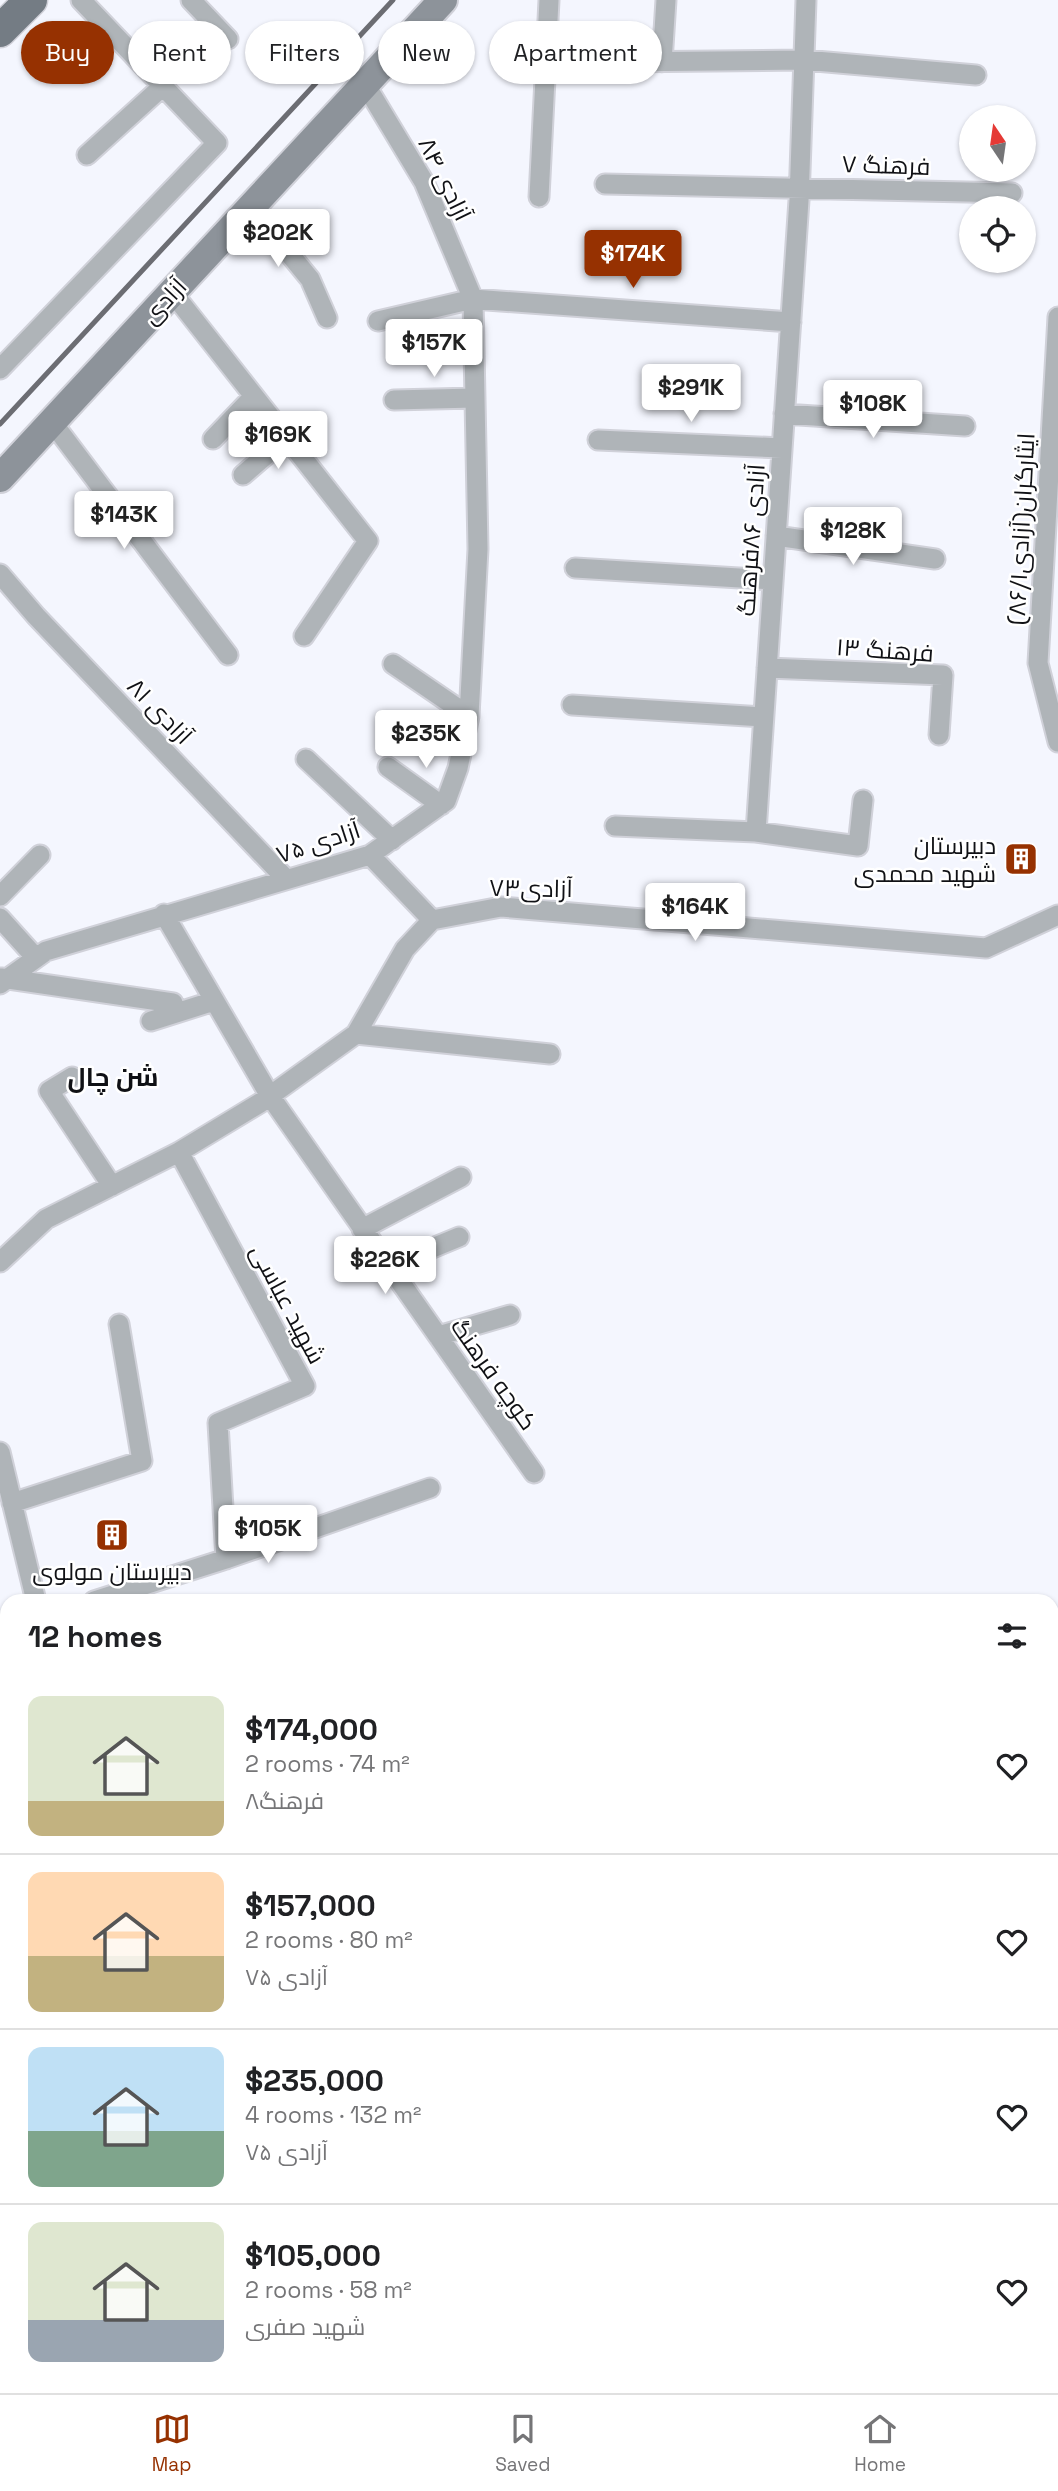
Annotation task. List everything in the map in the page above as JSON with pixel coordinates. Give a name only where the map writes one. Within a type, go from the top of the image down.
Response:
[{"type":"main road","points":[[0,31],[31,0]]},
{"type":"street","points":[[0,369],[217,143],[81,0]]},
{"type":"street","points":[[191,0],[211,21]]},
{"type":"street","name":"آزادی","points":[[0,478],[443,0]]},
{"type":"street","points":[[539,197],[549,0]]},
{"type":"street","points":[[666,0],[662,62],[804,60],[976,75]]},
{"type":"street","name":"آزادی ۸۶فرهنگ","points":[[755,832],[799,187],[806,0]]},
{"type":"street","name":"آزادی ۸۴","points":[[365,84],[424,182],[472,299]]},
{"type":"street","points":[[87,155],[163,86]]},
{"type":"street","name":"فرهنگ ۷","points":[[605,184],[1012,193]]},
{"type":"street","points":[[251,207],[310,279],[327,317]]},
{"type":"street","points":[[172,292],[368,541],[304,636]]},
{"type":"street","points":[[378,321],[472,299],[790,322]]},
{"type":"street","name":"آزادی ۷۵","points":[[0,984],[46,951],[370,855],[446,802],[458,768],[469,716],[478,549],[472,299]]},
{"type":"street","name":"ایثارگران(آزادی۸۶/۱)","points":[[1058,317],[1038,663],[1058,742]]},
{"type":"street","points":[[213,439],[254,396]]},
{"type":"street","points":[[394,400],[474,398]]},
{"type":"street","points":[[784,414],[965,426]]},
{"type":"street","points":[[52,422],[228,655]]},
{"type":"street","points":[[243,475],[287,437]]},
{"type":"street","points":[[598,440],[782,448]]},
{"type":"street","points":[[776,536],[935,559]]},
{"type":"street","points":[[575,568],[773,580]]},
{"type":"street","name":"آزادی ۸۱","points":[[0,574],[36,617],[286,879]]},
{"type":"street","points":[[393,664],[469,716]]},
{"type":"street","name":"فرهنگ ۱۳","points":[[767,668],[943,675],[939,735]]},
{"type":"street","points":[[572,705],[763,717]]},
{"type":"street","points":[[306,759],[392,840]]},
{"type":"street","points":[[388,767],[441,805]]},
{"type":"street","points":[[615,826],[755,832],[858,846],[863,800]]},
{"type":"street","points":[[0,896],[40,855]]},
{"type":"street","points":[[3,1251],[46,1219],[179,1152],[270,1096],[356,1034],[405,949],[432,920],[370,855]]},
{"type":"street","name":"آزادی۷۳","points":[[432,920],[501,907],[986,948],[1058,915]]},
{"type":"street","name":"کوچه فرهنگ","points":[[164,914],[270,1096],[534,1473]]},
{"type":"street","points":[[0,918],[36,958]]},
{"type":"street","points":[[0,978],[173,1003]]},
{"type":"street","points":[[151,1021],[214,1001]]},
{"type":"street","points":[[356,1034],[550,1054]]},
{"type":"street","points":[[72,1077],[49,1091],[112,1186]]},
{"type":"street","name":"شهید عباسی","points":[[179,1152],[305,1387],[218,1423],[226,1559]]},
{"type":"street","points":[[362,1228],[461,1177]]},
{"type":"street","points":[[389,1266],[459,1237]]},
{"type":"street","points":[[438,1336],[510,1315]]},
{"type":"street","points":[[12,1503],[142,1461],[119,1324]]},
{"type":"street","points":[[0,1452],[34,1594]]},
{"type":"street","points":[[116,1594],[430,1488]]},
{"type":"railway","points":[[0,424],[393,0]]},
{"type":"place","name":"دبیرستان شهید محمدی","points":[[1021,859]]},
{"type":"place","name":"دبیرستان مولوی","points":[[112,1535]]},
{"type":"district","name":"شن چال","points":[[113,1077]]}]
